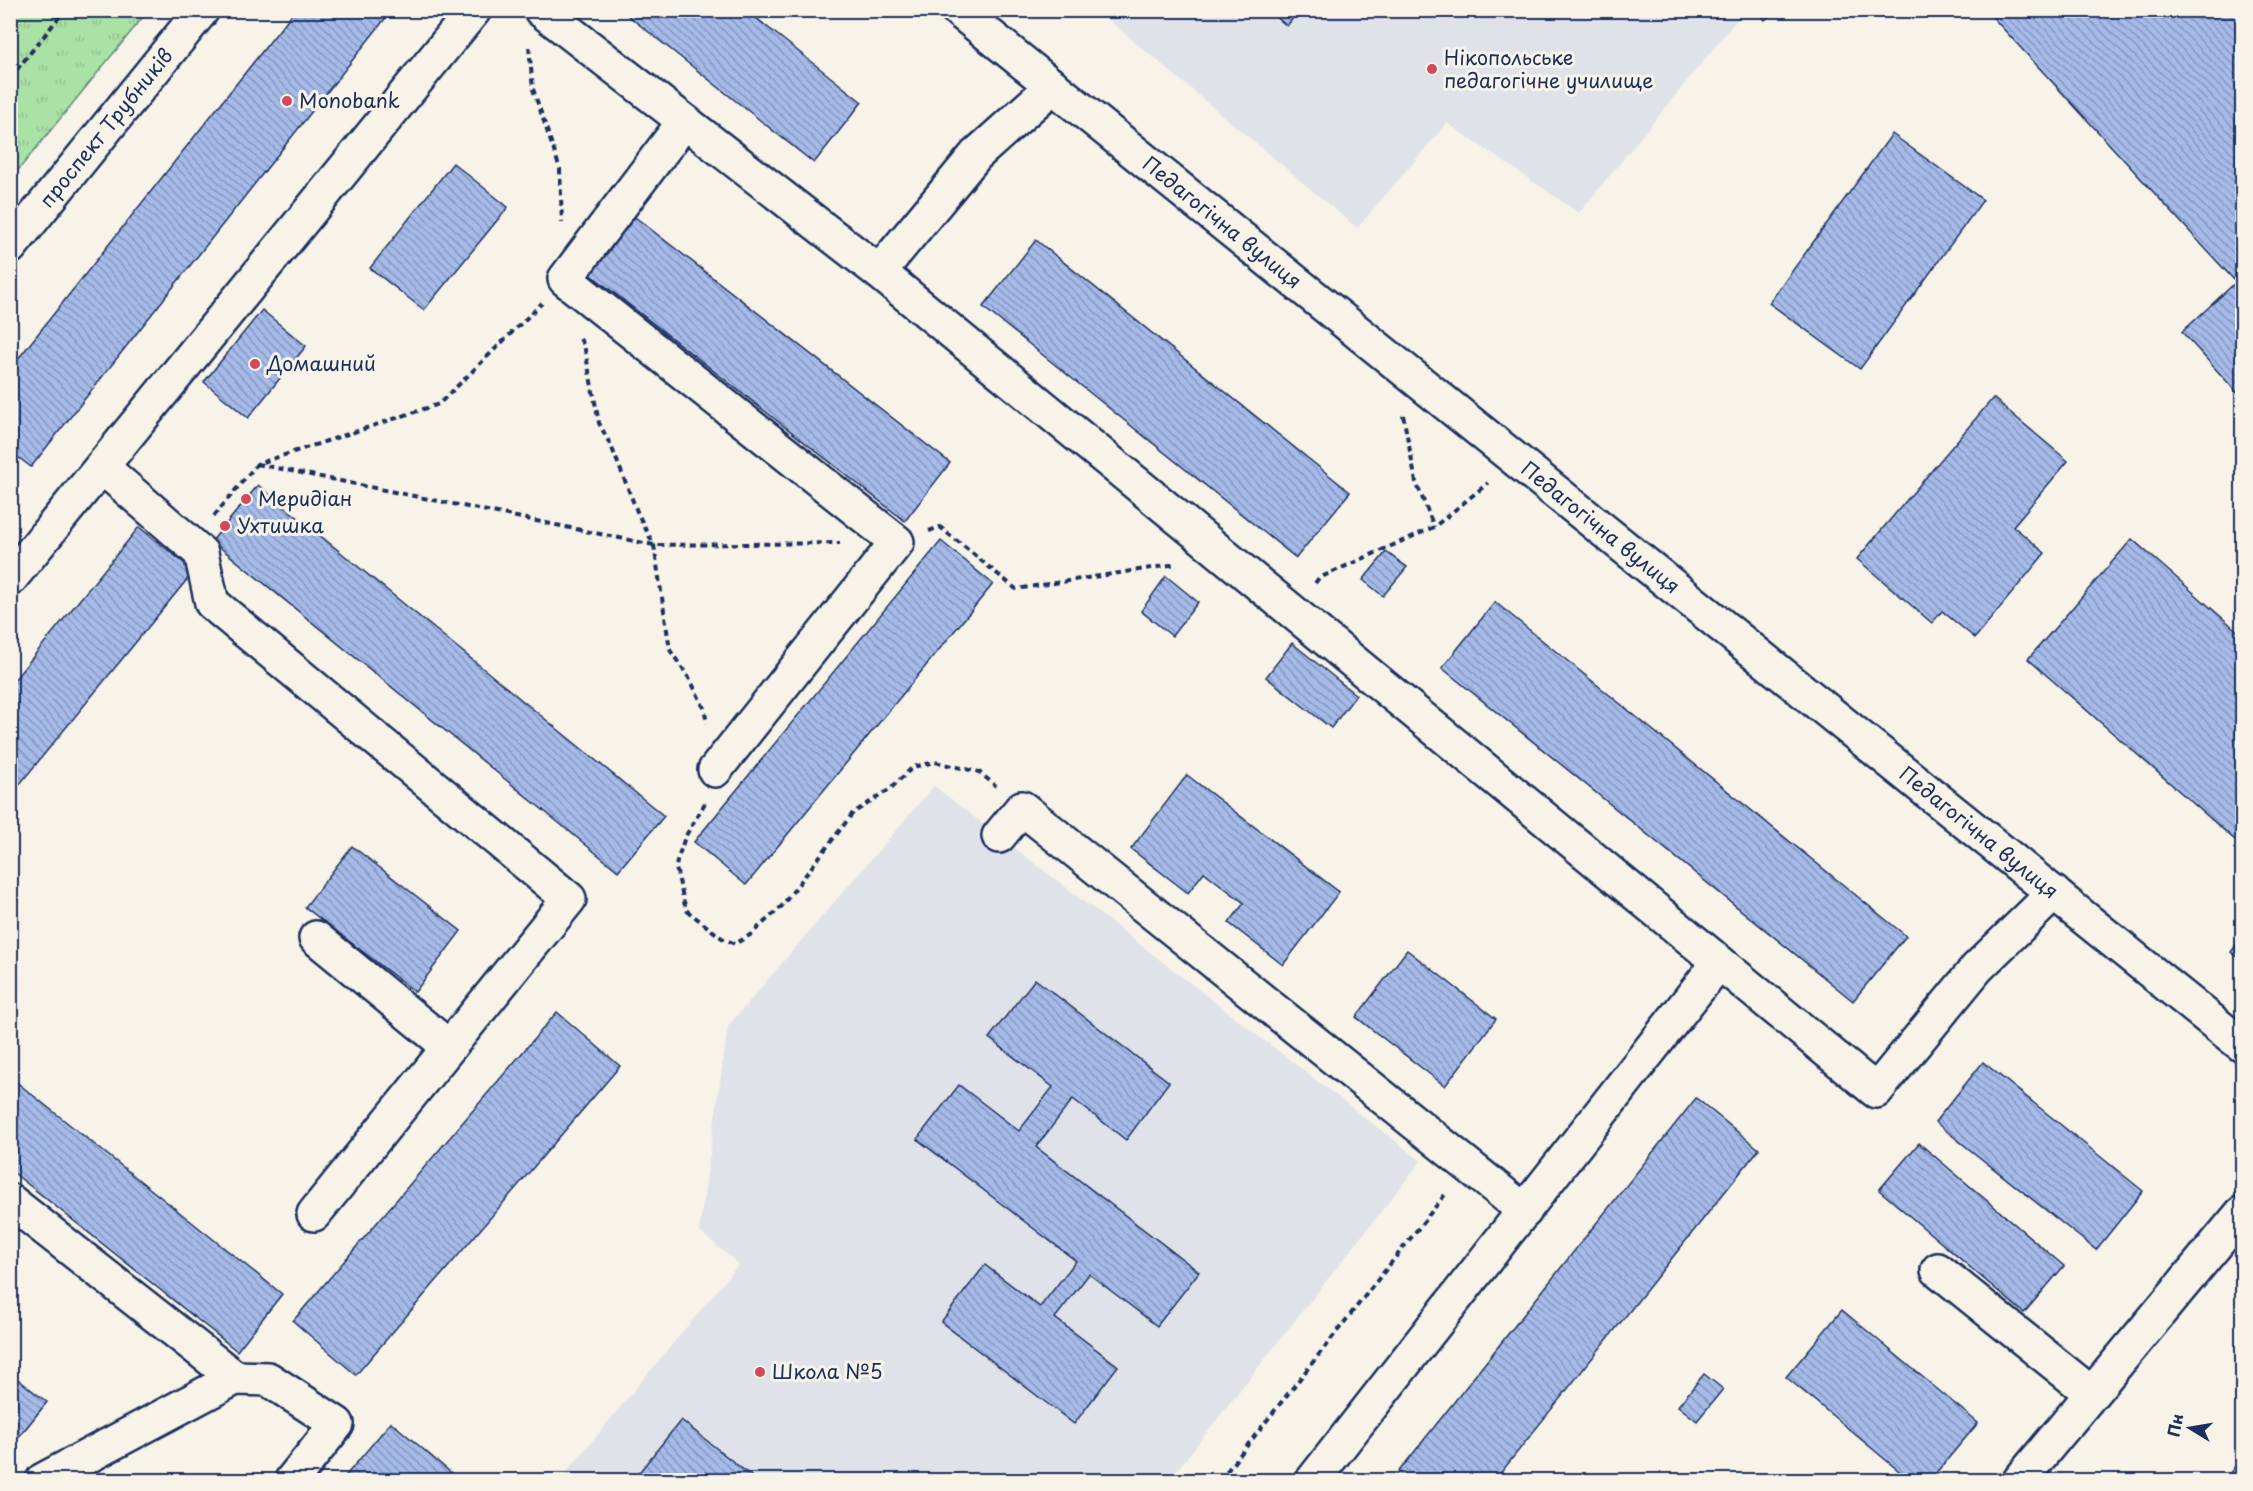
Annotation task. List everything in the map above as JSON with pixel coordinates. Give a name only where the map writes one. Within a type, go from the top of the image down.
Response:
[{"type":"main road","name":"проспект Трубників","points":[[10,247],[202,10]]},
{"type":"main road","points":[[10,579],[474,10]]},
{"type":"main road","points":[[541,10],[879,272],[1876,1091],[1977,968],[2054,893]]},
{"type":"main road","name":"Педагогічна вулиця","points":[[958,10],[2242,1045]]},
{"type":"main road","points":[[879,272],[976,155],[1053,86]]},
{"type":"main road","points":[[684,122],[566,279],[897,542],[715,770]]},
{"type":"main road","points":[[102,467],[201,553],[212,603],[569,898],[314,1214]]},
{"type":"main road","points":[[999,836],[1022,808],[1525,1211]]},
{"type":"main road","points":[[316,938],[449,1047]]},
{"type":"main road","points":[[1313,1480],[1719,962]]},
{"type":"main road","points":[[10,1201],[235,1378]]},
{"type":"main road","points":[[2020,1480],[2242,1213]]},
{"type":"main road","points":[[1938,1269],[2091,1394]]},
{"type":"main road","points":[[43,1480],[235,1378],[268,1379],[337,1424],[292,1480]]},
{"type":"path","points":[[10,78],[65,10]]},
{"type":"path","points":[[190,544],[257,464],[439,404],[566,279],[560,170],[533,89],[529,41]]},
{"type":"path","points":[[579,335],[584,345],[599,423],[612,448],[638,514],[654,544],[670,650],[692,681],[704,708],[715,770],[704,808],[685,837],[676,868],[686,910],[722,938],[735,944],[750,935],[781,907],[853,813],[889,790],[913,767],[935,762],[979,772],[1022,808]]},
{"type":"path","points":[[1401,407],[1416,483],[1434,527]]},
{"type":"path","points":[[1293,612],[1319,578],[1434,527],[1517,460]]},
{"type":"path","points":[[257,464],[654,544],[897,542],[940,527],[1016,589],[1225,556]]},
{"type":"path","points":[[1220,1480],[1467,1165]]},
{"type":"shaded area","name":"Нікопольське педагогічне училище","points":[[1736,10],[1740,16],[1579,213],[1447,123],[1357,228],[1098,11]]},
{"type":"shaded area","points":[[934,786],[1421,1161],[1169,1480],[560,1480],[739,1264],[699,1231],[728,1026]]},
{"type":"green space","points":[[18,11],[148,11],[11,179],[10,20]]},
{"type":"building","points":[[295,10],[392,10],[31,467],[10,451],[10,369]]},
{"type":"building","points":[[621,10],[746,10],[862,102],[814,163]]},
{"type":"building","points":[[1268,10],[1299,10],[1287,26]]},
{"type":"building","points":[[1756,10],[1776,10],[1765,20]]},
{"type":"building","points":[[1986,10],[2242,10],[2242,398],[2182,332],[2236,282]]},
{"type":"building","points":[[1892,134],[1983,200],[1860,369],[1769,303]]},
{"type":"building","points":[[453,163],[508,207],[424,310],[370,268]]},
{"type":"building","points":[[635,217],[950,463],[905,521],[590,274]]},
{"type":"building","points":[[1036,240],[1350,492],[1296,558],[983,307]]},
{"type":"building","name":"Домашний","points":[[262,310],[306,346],[248,418],[204,382]]},
{"type":"building","points":[[1993,398],[2068,461],[2013,526],[2045,553],[1975,638],[1942,611],[1932,623],[1857,559]]},
{"type":"building","points":[[258,485],[664,816],[618,871],[212,541]]},
{"type":"building","points":[[139,527],[194,571],[10,796],[10,685]]},
{"type":"building","points":[[2132,539],[2242,635],[2242,846],[2028,659]]},
{"type":"building","points":[[941,541],[993,584],[746,885],[694,842]]},
{"type":"building","points":[[1386,552],[1407,567],[1383,596],[1363,580]]},
{"type":"building","points":[[1166,576],[1198,602],[1172,636],[1141,611]]},
{"type":"building","points":[[1495,602],[1906,936],[1853,1001],[1442,668]]},
{"type":"building","points":[[1292,643],[1356,695],[1331,728],[1266,677]]},
{"type":"building","points":[[1187,775],[1339,892],[1283,965],[1229,923],[1244,903],[1204,872],[1188,893],[1131,849]]},
{"type":"building","points":[[352,846],[461,931],[415,992],[305,907]]},
{"type":"building","points":[[2242,937],[2242,960],[2231,952]]},
{"type":"building","points":[[1407,950],[1496,1019],[1445,1086],[1356,1017]]},
{"type":"building","points":[[1035,979],[1169,1082],[1126,1140],[1073,1099],[1036,1147],[1199,1272],[1157,1326],[1089,1274],[1055,1318],[1118,1366],[1074,1424],[941,1322],[985,1265],[1040,1307],[1076,1261],[917,1139],[959,1085],[1019,1131],[1053,1087],[989,1038]]},
{"type":"building","points":[[557,1012],[620,1066],[356,1375],[293,1321]]},
{"type":"building","points":[[1983,1062],[2143,1191],[2096,1250],[1935,1122]]},
{"type":"building","points":[[10,1077],[282,1294],[237,1351],[10,1170]]},
{"type":"building","points":[[1696,1098],[1759,1149],[1495,1480],[1392,1480]]},
{"type":"building","points":[[1919,1143],[2064,1266],[2024,1313],[1879,1190]]},
{"type":"building","points":[[1842,1310],[1978,1423],[1930,1480],[1910,1480],[1786,1377]]},
{"type":"building","points":[[10,1373],[47,1402],[10,1448]]},
{"type":"building","points":[[1704,1374],[1723,1389],[1697,1421],[1678,1406]]},
{"type":"building","points":[[681,1420],[756,1480],[633,1480]]},
{"type":"building","points":[[391,1422],[457,1478],[454,1480],[342,1480]]},
{"type":"building","points":[[2242,1457],[2242,1480],[2237,1480],[2229,1474]]},
{"type":"place","name":"Нікопольське педагогічне училище","points":[[1432,69]]},
{"type":"place","name":"Monobank","points":[[287,101]]},
{"type":"place","name":"Домашний","points":[[255,364]]},
{"type":"place","name":"Меридіан","points":[[246,499]]},
{"type":"place","name":"Ухтишка","points":[[225,526]]},
{"type":"place","name":"Школа №5","points":[[760,1372]]}]
